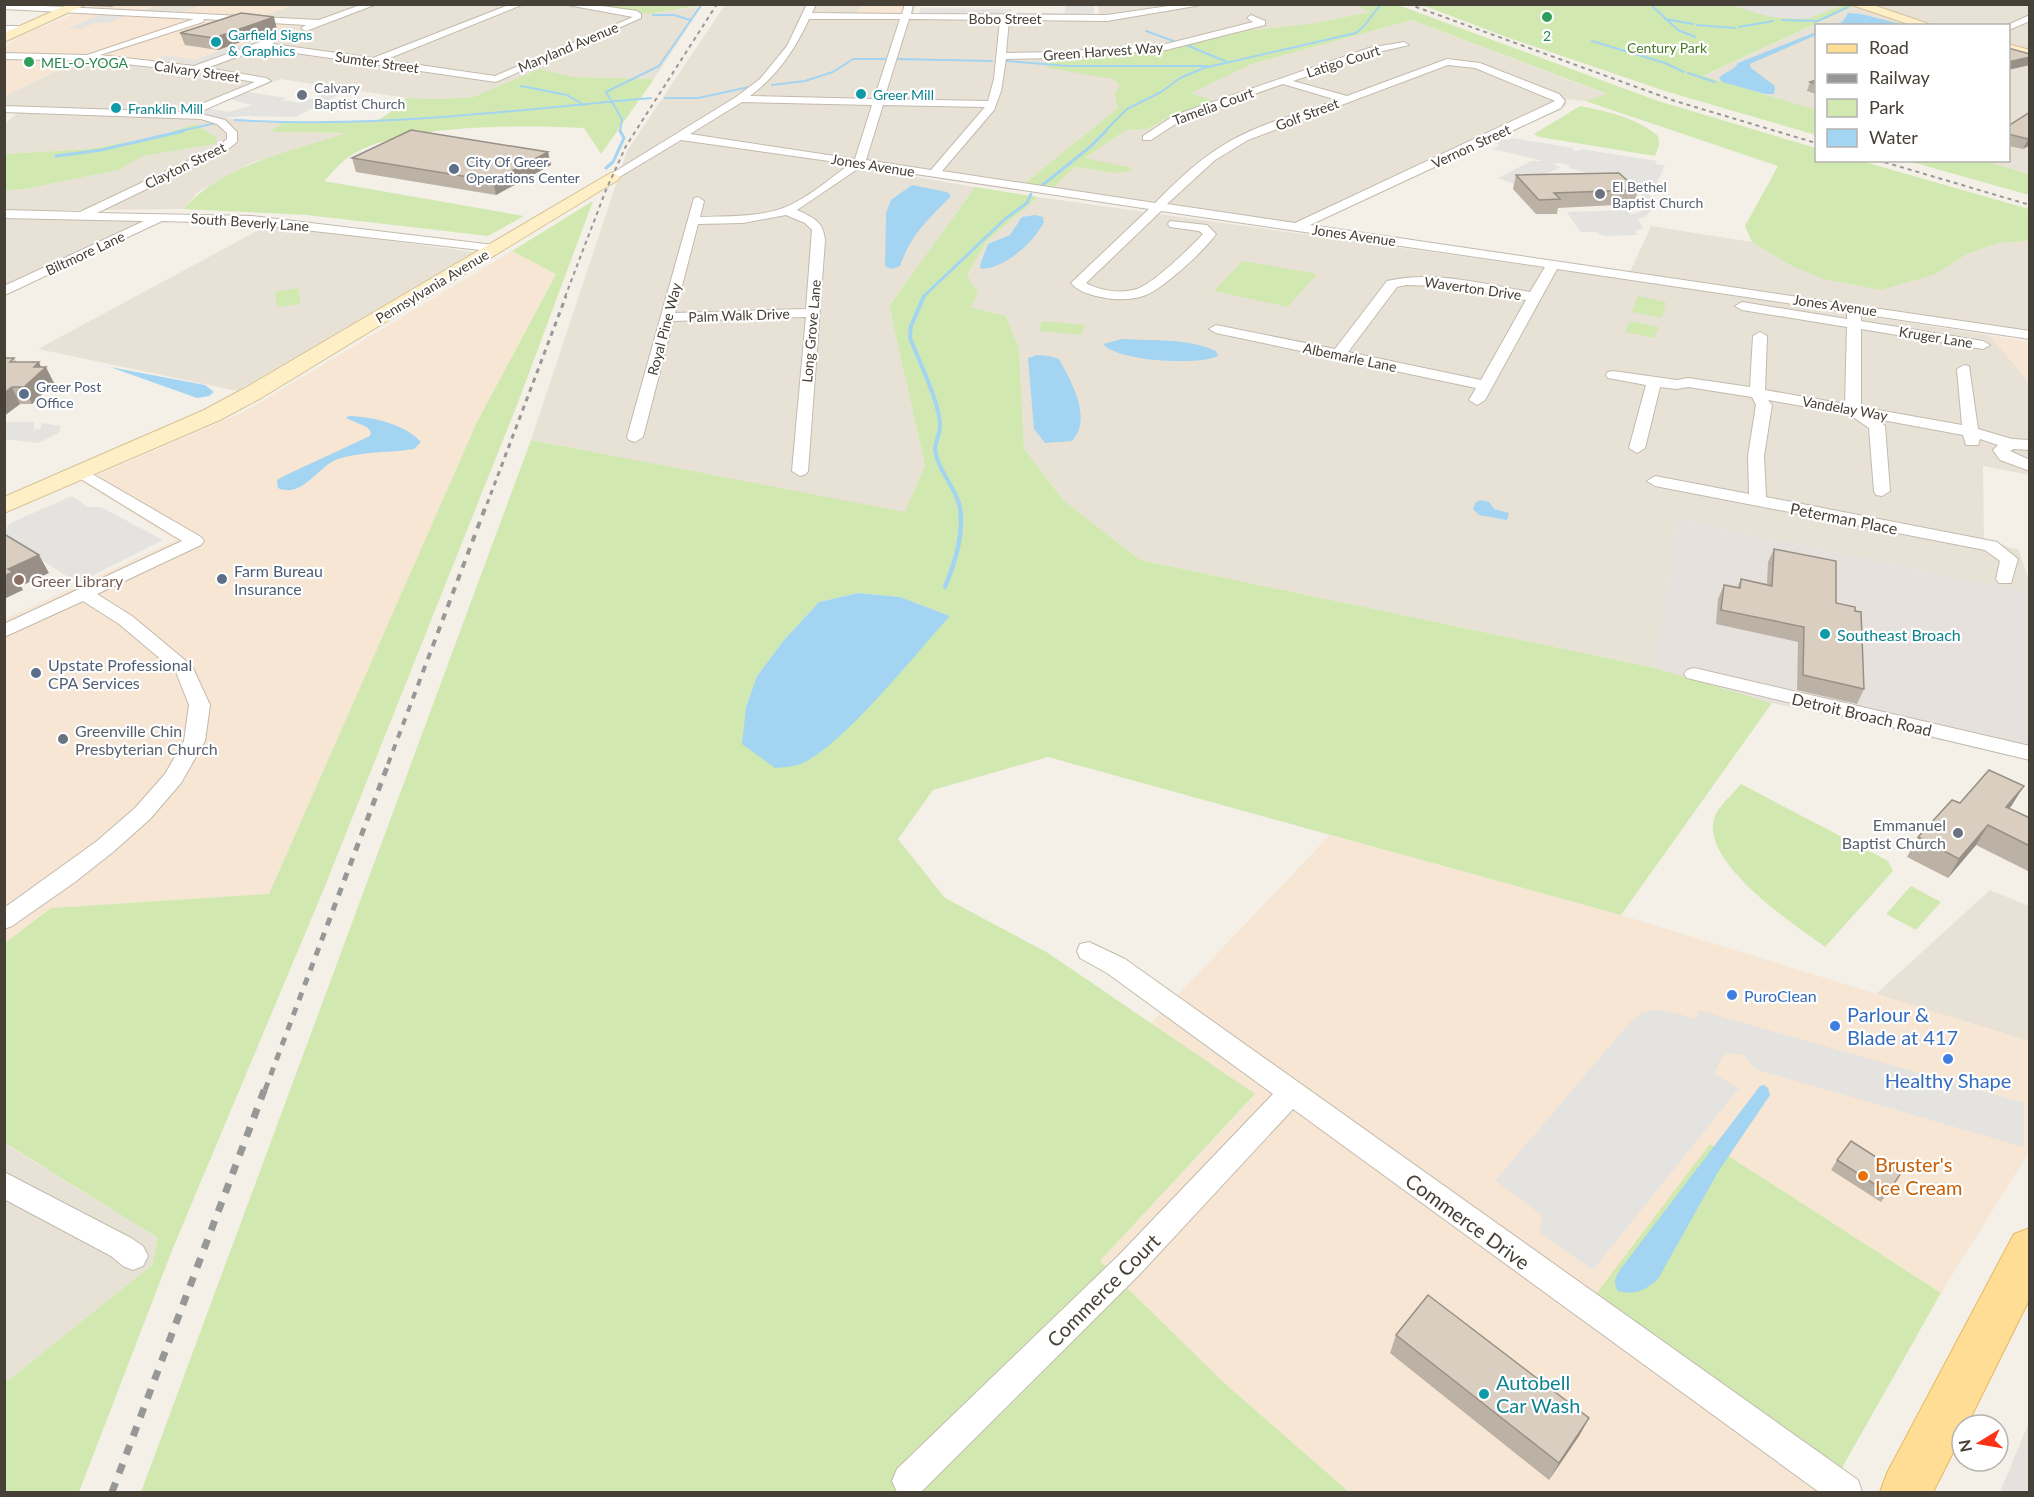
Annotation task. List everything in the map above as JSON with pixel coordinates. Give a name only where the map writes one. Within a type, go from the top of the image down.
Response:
[{"type":"main road","points":[[1906,1492],[2030,1249]]},
{"type":"street","points":[[4,38],[81,4]]},
{"type":"street","points":[[299,31],[373,4]]},
{"type":"street","points":[[374,62],[520,4]]},
{"type":"street","name":"Maryland Avenue","points":[[496,79],[637,18],[637,14],[566,4]]},
{"type":"street","name":"Pennsylvania Avenue","points":[[4,506],[212,415],[253,393],[740,99],[764,81],[780,63],[791,47],[812,4]]},
{"type":"street","points":[[693,221],[743,219],[786,210],[800,205],[859,163],[909,4]]},
{"type":"street","points":[[1105,4],[1107,18]]},
{"type":"street","name":"Bobo Street","points":[[806,16],[1107,18],[1203,4]]},
{"type":"street","points":[[4,6],[319,23]]},
{"type":"street","points":[[179,15],[204,6]]},
{"type":"street","points":[[1866,6],[1923,24]]},
{"type":"street","points":[[86,57],[212,16]]},
{"type":"street","points":[[934,175],[981,121],[992,104],[1005,18]]},
{"type":"street","name":"Green Harvest Way","points":[[1001,56],[1058,55],[1166,47],[1262,23],[1251,18]]},
{"type":"street","points":[[2010,26],[2030,18]]},
{"type":"street","points":[[4,29],[21,29]]},
{"type":"street","points":[[194,69],[279,38]]},
{"type":"street","name":"Sumter Street","points":[[259,45],[496,79]]},
{"type":"street","name":"Latigo Court","points":[[1283,81],[1372,50],[1404,45]]},
{"type":"street","points":[[2010,49],[2030,54]]},
{"type":"street","name":"Calvary Street","points":[[4,56],[86,57],[194,69],[266,81],[184,114]]},
{"type":"street","name":"Golf Street","points":[[1145,220],[1203,228],[1210,234],[1145,291],[1120,295],[1098,293],[1080,286],[1078,283],[1156,207],[1203,164],[1234,143],[1444,62],[1477,65]]},
{"type":"street","name":"Vernon Street","points":[[1296,227],[1561,103],[1555,96],[1477,65]]},
{"type":"street","points":[[1283,81],[1346,99]]},
{"type":"street","name":"Tamelia Court","points":[[1147,138],[1179,117],[1283,81]]},
{"type":"street","points":[[740,99],[992,104]]},
{"type":"street","points":[[4,109],[184,114]]},
{"type":"street","name":"Clayton Street","points":[[80,215],[224,148],[233,140],[232,132],[221,122],[209,117],[184,114]]},
{"type":"street","name":"Jones Avenue","points":[[679,136],[2030,335]]},
{"type":"street","name":"Royal Pine Way","points":[[635,437],[698,201]]},
{"type":"street","name":"Long Grove Lane","points":[[786,210],[809,220],[818,229],[819,240],[800,471]]},
{"type":"street","name":"South Beverly Lane","points":[[4,214],[279,222],[494,249]]},
{"type":"street","name":"Biltmore Lane","points":[[6,290],[164,217]]},
{"type":"street","points":[[1477,400],[1553,264]]},
{"type":"street","name":"Waverton Drive","points":[[1338,355],[1392,284],[1433,282],[1534,297]]},
{"type":"street","name":"Kruger Lane","points":[[1709,301],[1983,345]]},
{"type":"street","points":[[1854,308],[1853,410],[1877,426],[1882,490]]},
{"type":"street","name":"Palm Walk Drive","points":[[667,316],[812,313]]},
{"type":"street","name":"Albemarle Lane","points":[[1216,329],[1484,385]]},
{"type":"street","points":[[1758,501],[1756,456],[1761,399],[1760,336]]},
{"type":"street","points":[[1964,369],[1971,437]]},
{"type":"street","name":"Vandelay Way","points":[[1613,375],[1677,385],[1687,391],[1853,410],[1971,437],[2007,448]]},
{"type":"street","points":[[1637,448],[1654,382]]},
{"type":"street","name":"Vandelay Way","points":[[1761,399],[1877,426],[1971,437]]},
{"type":"street","points":[[2030,445],[2007,448],[2013,461],[2030,466]]},
{"type":"street","points":[[4,631],[195,541],[82,473]]},
{"type":"street","name":"Peterman Place","points":[[1655,481],[1991,546],[2009,559],[2005,579]]},
{"type":"street","points":[[4,920],[84,863],[141,816],[178,771],[197,729],[197,697],[186,671],[173,657],[144,639],[123,618],[84,593]]},
{"type":"street","name":"Detroit Broach Road","points":[[1694,674],[2030,753]]},
{"type":"street","name":"Commerce Drive","points":[[1089,951],[1116,966],[1846,1492]]},
{"type":"street","name":"Commerce Court","points":[[909,1481],[1129,1266],[1292,1093]]},
{"type":"street","points":[[4,1184],[121,1247],[133,1256]]},
{"type":"shaded area","name":"Franklin Mill","points":[[578,4],[649,14],[702,6],[654,79],[575,77],[539,69],[473,97],[442,99],[406,98],[280,79],[197,113],[250,122],[282,123],[271,132],[350,133],[251,163],[198,192],[183,209],[5,211],[4,190],[25,189],[118,170],[142,156],[215,143],[195,124],[152,138],[88,149],[5,154],[5,123],[24,108],[5,107],[5,96],[87,56],[255,18],[294,5]]},
{"type":"shaded area","points":[[904,4],[916,5],[913,15],[1099,17],[1098,4],[1356,4],[1371,12],[1311,24],[1118,108],[1021,186],[769,152],[975,187],[889,306],[925,465],[905,513],[531,440],[627,151],[725,5],[862,5],[857,15],[900,16]]},
{"type":"shaded area","points":[[1094,4],[1094,16],[919,14],[921,8],[1011,9],[1011,13],[1065,13],[1065,5]]},
{"type":"shaded area","points":[[1836,4],[1841,6],[1810,18],[1797,19],[1770,17],[1730,5]]},
{"type":"shaded area","points":[[96,5],[158,5],[141,11],[177,14],[203,5],[294,5],[257,17],[319,22],[194,68],[87,56],[5,96],[5,47],[20,36]]},
{"type":"shaded area","points":[[158,5],[203,5],[177,14],[139,12]]},
{"type":"shaded area","points":[[862,5],[904,5],[900,16],[856,15]]},
{"type":"shaded area","points":[[1864,5],[2029,5],[2029,50],[2010,44],[2010,24],[1935,24]]},
{"type":"shaded area","points":[[1854,6],[1917,24],[1815,24]]},
{"type":"shaded area","points":[[104,13],[131,14],[108,23],[95,23],[81,29],[67,29]]},
{"type":"shaded area","points":[[1412,20],[1608,95],[1585,101],[1566,99],[1567,105],[1560,110],[1306,225],[1052,189],[1074,167],[1113,173],[1085,158],[1126,130],[1147,129],[1173,115],[1212,101],[1190,93],[1252,64]]},
{"type":"shaded area","points":[[1815,24],[1815,110],[1702,77]]},
{"type":"shaded area","points":[[286,26],[301,27],[200,64],[161,62],[164,58],[159,57],[165,55],[195,60],[235,45],[247,43],[243,42]]},
{"type":"shaded area","points":[[2010,52],[2029,58],[2029,174],[1988,162],[2010,162]]},
{"type":"shaded area","points":[[331,90],[345,92],[295,117],[221,118],[196,113],[207,108],[229,112],[252,105],[230,99],[247,92],[287,98],[282,100],[301,103]]},
{"type":"shaded area","points":[[1512,138],[1574,148],[1573,150],[1579,151],[1581,149],[1657,161],[1656,164],[1665,165],[1656,186],[1644,185],[1654,207],[1645,217],[1638,219],[1643,228],[1635,231],[1637,235],[1603,236],[1596,232],[1580,232],[1567,212],[1627,210],[1630,214],[1637,213],[1643,209],[1644,203],[1642,196],[1632,185],[1568,168],[1570,165],[1559,163],[1553,164],[1561,167],[1542,176],[1534,174],[1514,184],[1498,178],[1531,161],[1543,161],[1492,149],[1500,145],[1493,142]]},
{"type":"shaded area","points":[[1038,197],[1639,281],[1989,335],[2029,382],[2030,475],[1983,466],[1984,539],[2019,550],[2029,581],[2029,593],[1677,519],[1655,668],[1140,560],[1063,500],[1024,448],[1019,348],[1006,316],[971,307],[967,275],[988,240]]},
{"type":"shaded area","points":[[5,217],[144,220],[5,290]]},
{"type":"shaded area","points":[[268,225],[474,252],[237,391],[38,349]]},
{"type":"shaded area","points":[[1651,226],[1752,242],[1788,264],[1936,274],[1967,254],[1999,243],[2029,241],[2029,331],[1630,272]]},
{"type":"shaded area","points":[[512,251],[556,273],[477,422],[269,894],[51,908],[5,943],[5,619],[176,540],[82,482],[246,411]]},
{"type":"shaded area","points":[[1989,335],[2029,342],[2029,382]]},
{"type":"shaded area","points":[[6,422],[34,422],[34,430],[40,429],[42,423],[61,426],[59,433],[38,443],[5,439]]},
{"type":"shaded area","points":[[72,496],[88,507],[101,507],[163,540],[78,583],[5,537],[4,531],[10,523]]},
{"type":"shaded area","points":[[1677,519],[2029,593],[2029,760],[1772,703],[1655,668]]},
{"type":"shaded area","points":[[1330,835],[1621,915],[2029,1041],[2029,1152],[1941,1293],[1710,1144],[1839,1473],[1829,1492],[1349,1492],[1222,1381],[1100,1261],[1255,1095],[1151,1023]]},
{"type":"shaded area","points":[[1990,890],[2029,906],[2029,1041],[1876,994]]},
{"type":"shaded area","points":[[1655,1010],[1697,1019],[1698,1010],[2024,1103],[2024,1147],[1755,1069],[1743,1055],[1727,1053],[1722,1057],[1714,1074],[1739,1088],[1593,1270],[1539,1232],[1543,1216],[1495,1181],[1631,1021],[1641,1013]]},
{"type":"shaded area","points":[[4,1143],[158,1238],[152,1265],[5,1383]]},
{"type":"shaded area","points":[[2029,1422],[2029,1492],[2000,1492],[2008,1473],[2010,1473]]},
{"type":"green space","name":"Century Park","points":[[1849,4],[1854,6],[1703,76],[1815,110],[1815,135],[1668,92],[1509,38],[1422,5]]},
{"type":"green space","points":[[578,5],[703,5],[649,14]]},
{"type":"green space","points":[[1356,5],[1398,5],[1658,101],[1815,148],[1815,162],[1864,162],[2029,209],[2029,241],[1999,243],[1967,254],[1936,274],[1880,290],[1824,279],[1788,264],[1752,242],[1745,226],[1778,166],[1585,101],[1607,94],[1412,20],[1252,64],[1191,93],[1214,101],[1173,115],[1147,129],[1126,130],[1085,158],[1132,168],[1128,172],[1113,173],[1075,167],[1052,189],[1021,186],[1118,108],[1115,94],[1120,85],[1113,79],[1048,68],[1044,58],[1184,46],[1244,31],[1311,24],[1370,12]]},
{"type":"green space","points":[[539,69],[575,77],[654,79],[601,154],[584,128],[529,126],[428,132],[396,138],[369,147],[347,158],[324,181],[524,216],[488,236],[307,215],[183,209],[218,180],[238,170],[281,153],[347,133],[270,132],[282,123],[377,121],[398,107],[406,98],[473,97]]},
{"type":"green space","points":[[1580,106],[1621,116],[1640,124],[1658,136],[1659,145],[1655,156],[1539,137],[1534,134]]},
{"type":"green space","points":[[195,124],[217,138],[215,144],[143,156],[118,170],[25,189],[5,190],[5,154],[88,149],[152,138]]},
{"type":"green space","points":[[1912,162],[1988,162],[2029,174],[2029,195]]},
{"type":"green space","points":[[975,187],[1038,197],[988,240],[967,275],[978,293],[971,307],[1006,316],[1019,348],[1024,448],[1063,500],[1140,560],[1655,668],[1772,703],[1621,915],[1048,757],[933,790],[898,839],[945,898],[1048,953],[1255,1094],[1100,1261],[1222,1381],[1349,1492],[141,1492],[531,440],[905,512],[925,465],[889,306]],"holes":[[[858,593],[900,597],[950,616],[861,715],[746,707],[757,676],[784,640],[819,602]]]},
{"type":"green space","points":[[593,201],[519,400],[323,891],[173,1248],[79,1492],[5,1492],[5,1383],[152,1265],[158,1238],[5,1143],[5,943],[51,908],[269,894],[477,422],[556,274],[512,251]]},
{"type":"green space","points":[[1243,261],[1317,274],[1288,307],[1214,291]]},
{"type":"green space","points":[[298,288],[301,304],[277,307],[275,292]]},
{"type":"green space","points":[[1638,296],[1666,302],[1662,318],[1632,312]]},
{"type":"green space","points":[[1042,321],[1086,325],[1081,335],[1039,331]]},
{"type":"green space","points":[[1630,321],[1659,327],[1654,338],[1625,332]]},
{"type":"green space","points":[[1741,784],[1888,861],[1893,871],[1825,947],[1772,908],[1752,890],[1720,852],[1713,834],[1715,816],[1723,803]]},
{"type":"green space","points":[[1911,886],[1941,902],[1916,930],[1886,914]]},
{"type":"green space","points":[[1710,1144],[1941,1293],[1839,1473],[1596,1294]]},
{"type":"water","points":[[1848,13],[1901,24],[1838,24]]},
{"type":"water","points":[[1815,32],[1815,35],[1750,64],[1751,68],[1775,86],[1774,94],[1765,94],[1722,82],[1719,78],[1738,63]]},
{"type":"water","points":[[912,185],[947,192],[951,196],[915,236],[900,266],[892,269],[885,266],[886,213],[891,200]]},
{"type":"water","points":[[1035,215],[1043,217],[1044,222],[1026,246],[1000,264],[981,269],[980,265],[988,244],[1010,235],[1022,217]]},
{"type":"water","points":[[1122,339],[1194,344],[1216,351],[1218,356],[1193,361],[1158,360],[1124,354],[1111,350],[1103,344]]},
{"type":"water","points":[[1037,355],[1059,359],[1074,389],[1081,422],[1072,441],[1045,443],[1034,429],[1028,358]]},
{"type":"water","points":[[110,367],[205,385],[214,392],[209,396],[197,398]]},
{"type":"water","points":[[346,417],[369,418],[398,426],[421,442],[414,449],[338,459],[302,486],[287,490],[278,488],[277,480],[370,436],[371,432],[367,427]]},
{"type":"water","points":[[1481,500],[1489,502],[1494,509],[1509,513],[1507,520],[1479,515],[1473,509],[1476,502]]},
{"type":"water","points":[[858,593],[900,597],[950,616],[877,698],[834,741],[815,756],[798,765],[775,768],[742,744],[746,707],[757,676],[784,640],[819,602]]},
{"type":"water","points":[[1764,1085],[1768,1088],[1770,1095],[1718,1172],[1658,1279],[1640,1291],[1618,1291],[1615,1284],[1622,1267],[1760,1086]]},
{"type":"building","points":[[241,13],[274,17],[214,38],[180,33]]},
{"type":"building","points":[[2010,49],[2030,54],[2030,57],[2010,62]]},
{"type":"building","points":[[2030,112],[2030,138],[2010,134],[2010,125]]},
{"type":"building","points":[[411,130],[548,152],[493,181],[352,158]]},
{"type":"building","points":[[1619,173],[1638,190],[1554,193],[1560,199],[1539,200],[1516,175]]},
{"type":"building","points":[[4,358],[14,358],[10,362],[39,362],[34,367],[46,367],[24,387],[12,387],[4,393]]},
{"type":"building","points":[[4,534],[39,555],[8,569],[13,572],[4,576]]},
{"type":"building","name":"Southeast Broach","points":[[1774,549],[1836,561],[1836,603],[1855,607],[1855,611],[1861,612],[1864,689],[1803,675],[1804,627],[1721,610],[1724,585],[1740,588],[1741,579],[1772,586]]},
{"type":"building","points":[[1989,770],[2024,786],[2006,807],[2030,818],[2030,846],[1988,825],[1959,859],[1918,837],[1952,800],[1960,803]]},
{"type":"building","points":[[1851,1141],[1901,1173],[1888,1193],[1837,1160]]},
{"type":"building","name":"Autobell Car Wash","points":[[1428,1295],[1589,1418],[1559,1463],[1396,1335]]},
{"type":"waterway","points":[[612,102],[606,92],[659,66],[702,4]]},
{"type":"waterway","points":[[1104,132],[1127,109],[1161,92],[1180,78],[1204,68],[1356,33],[1381,4]]},
{"type":"waterway","points":[[1650,4],[1666,19]]},
{"type":"waterway","points":[[1782,20],[1818,21],[1848,7]]},
{"type":"waterway","points":[[653,15],[674,15],[690,20]]},
{"type":"waterway","points":[[1666,19],[1693,24]]},
{"type":"waterway","points":[[1666,19],[1678,30],[1695,37]]},
{"type":"waterway","points":[[1739,27],[1773,21]]},
{"type":"waterway","points":[[1697,25],[1735,28]]},
{"type":"waterway","points":[[1146,31],[1176,42]]},
{"type":"waterway","points":[[1592,41],[1665,63],[1684,72]]},
{"type":"waterway","points":[[1186,45],[1225,61]]},
{"type":"waterway","points":[[772,85],[805,81],[833,72],[853,59],[886,59]]},
{"type":"waterway","points":[[898,59],[992,61]]},
{"type":"waterway","points":[[1007,61],[1068,66],[1207,66]]},
{"type":"waterway","points":[[1688,73],[1715,82]]},
{"type":"waterway","points":[[521,86],[567,95],[583,105]]},
{"type":"waterway","points":[[665,98],[698,98],[749,87]]},
{"type":"waterway","points":[[612,102],[651,98]]},
{"type":"waterway","points":[[583,105],[612,102]]},
{"type":"waterway","points":[[612,102],[622,119],[620,131]]},
{"type":"waterway","points":[[235,120],[287,122],[391,120],[583,105]]},
{"type":"waterway","points":[[176,132],[216,123]]},
{"type":"waterway","points":[[56,156],[101,150],[183,131]]},
{"type":"waterway","points":[[606,168],[613,162],[624,138],[620,131]]},
{"type":"waterway","points":[[1040,187],[1090,147],[1106,131]]},
{"type":"waterway","points":[[924,296],[1005,219],[1027,203],[1031,194]]},
{"type":"waterway","points":[[924,296],[911,326],[910,338],[937,406],[940,429],[935,449],[936,456],[959,504]]},
{"type":"waterway","points":[[945,587],[960,535],[959,503]]},
{"type":"railway","points":[[565,297],[606,190],[626,146],[717,4]]},
{"type":"railway","points":[[1408,4],[1675,101],[1815,143]]},
{"type":"railway","points":[[1884,162],[2030,205]]},
{"type":"railway","points":[[487,504],[566,296]]},
{"type":"railway","points":[[388,764],[487,503]]},
{"type":"railway","points":[[265,1090],[389,762]]},
{"type":"railway","points":[[112,1492],[265,1088]]},
{"type":"place","name":"2","points":[[1547,17]]},
{"type":"place","name":"Garfield Signs & Graphics","points":[[216,42]]},
{"type":"place","name":"MEL-O-YOGA","points":[[29,62]]},
{"type":"place","name":"Greer Mill","points":[[861,94]]},
{"type":"place","name":"Calvary Baptist Church","points":[[302,95]]},
{"type":"place","name":"Franklin Mill","points":[[116,108]]},
{"type":"place","name":"City Of Greer Operations Center","points":[[454,169]]},
{"type":"place","name":"El Bethel Baptist Church","points":[[1600,194]]},
{"type":"place","name":"Greer Post Office","points":[[24,394]]},
{"type":"place","name":"Farm Bureau Insurance","points":[[222,579]]},
{"type":"place","name":"Greer Library","points":[[19,580]]},
{"type":"place","name":"Southeast Broach","points":[[1825,634]]},
{"type":"place","name":"Upstate Professional CPA Services","points":[[36,673]]},
{"type":"place","name":"Greenville Chin Presbyterian Church","points":[[63,739]]},
{"type":"place","name":"Emmanuel Baptist Church","points":[[1958,833]]},
{"type":"place","name":"PuroClean","points":[[1732,995]]},
{"type":"place","name":"Parlour & Blade at 417","points":[[1835,1026]]},
{"type":"place","name":"Healthy Shape","points":[[1948,1059]]},
{"type":"place","name":"Bruster's Ice Cream","points":[[1863,1176]]},
{"type":"place","name":"Autobell Car Wash","points":[[1484,1394]]}]
